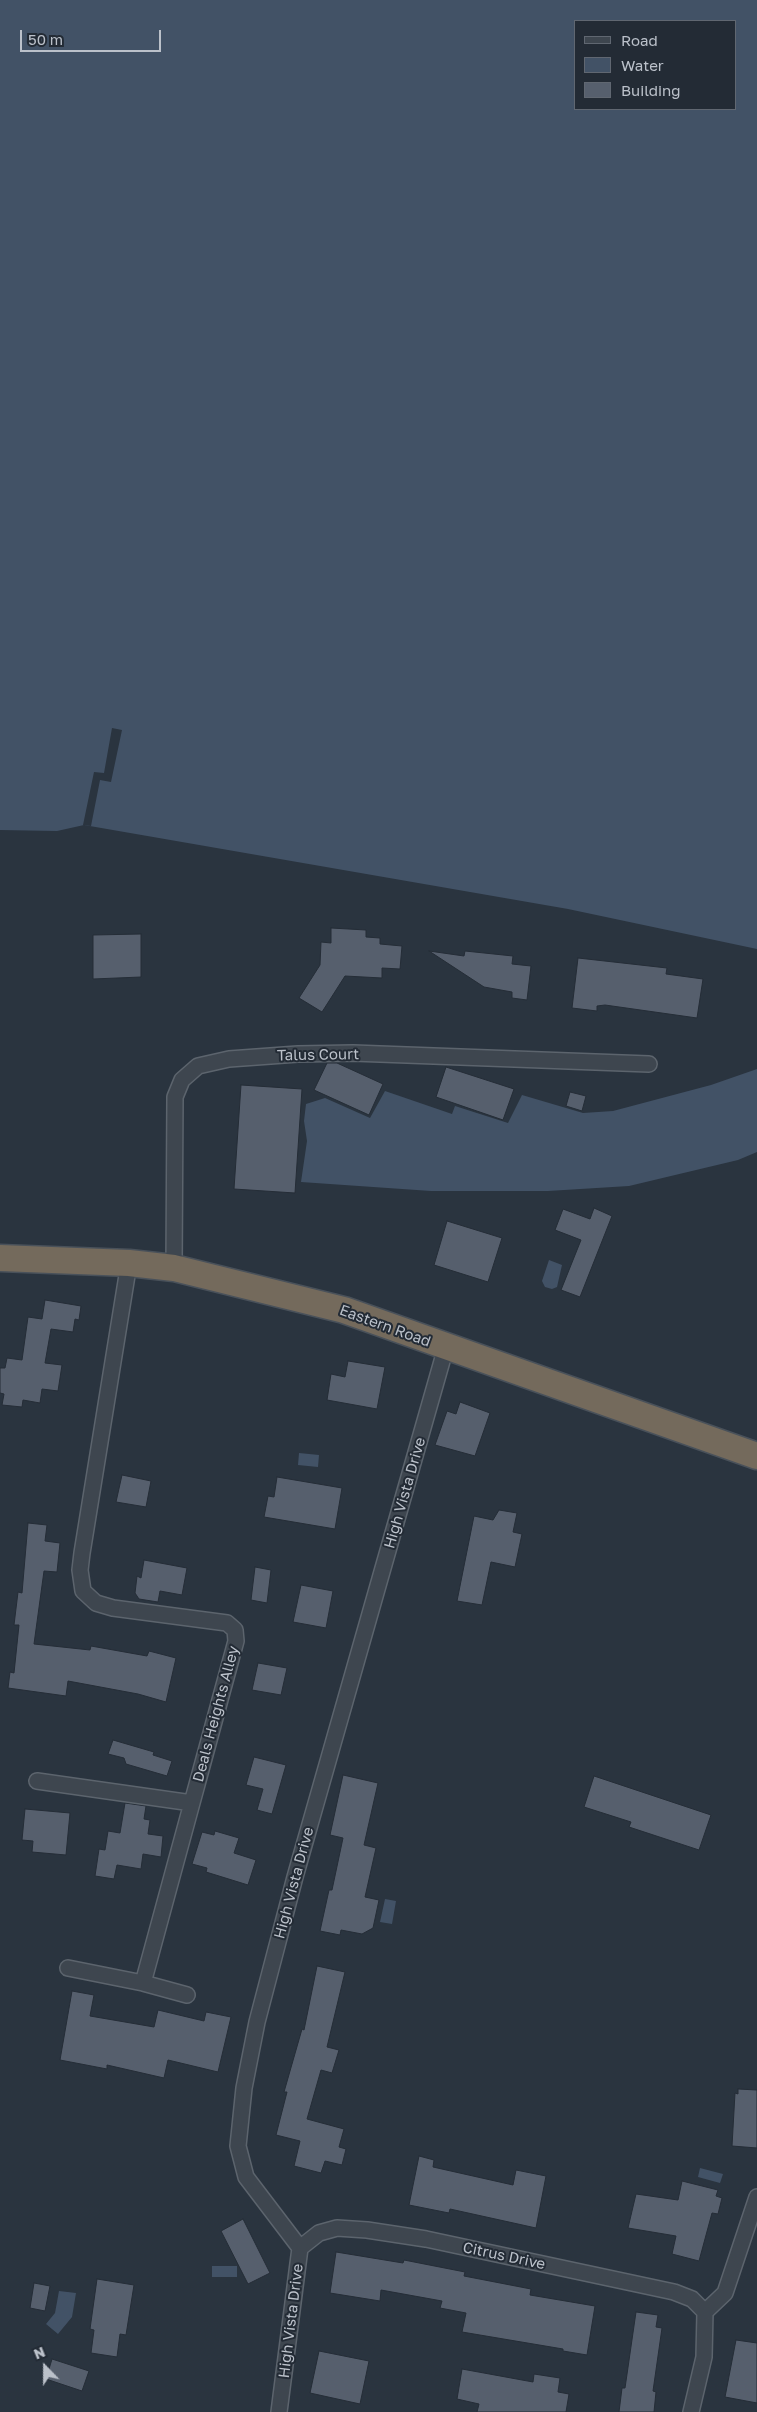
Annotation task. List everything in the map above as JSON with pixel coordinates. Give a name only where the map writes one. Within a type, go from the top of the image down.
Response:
[{"type":"highway","name":"Eastern Road","points":[[0,1258],[129,1263],[174,1268],[344,1310],[757,1456]]},
{"type":"street","name":"Talus Court","points":[[174,1268],[175,1097],[182,1080],[198,1066],[229,1059],[298,1054],[353,1053],[649,1064]]},
{"type":"street","name":"Deals Heights Alley","points":[[129,1263],[80,1570],[83,1590],[96,1602],[113,1608],[227,1623],[234,1630],[236,1641],[143,1982]]},
{"type":"street","name":"High Vista Drive","points":[[280,2412],[300,2248],[246,2178],[238,2146],[244,2088],[257,2022],[294,1877],[446,1347]]},
{"type":"street","points":[[37,1782],[192,1803]]},
{"type":"street","points":[[68,1968],[143,1982],[187,1995]]},
{"type":"street","points":[[691,2412],[704,2356],[705,2312],[725,2292],[757,2198]]},
{"type":"street","name":"Citrus Drive","points":[[300,2248],[319,2233],[338,2228],[367,2230],[426,2239],[674,2292],[692,2299],[705,2312]]},
{"type":"water","points":[[0,0],[757,0],[757,949],[568,909],[84,825],[57,831],[0,830]]},
{"type":"water","points":[[757,1069],[757,1152],[738,1160],[629,1186],[548,1191],[431,1191],[301,1182],[307,1141],[304,1121],[306,1104],[325,1098],[370,1118],[385,1091],[452,1114],[455,1106],[508,1123],[522,1095],[583,1113],[613,1111],[711,1085]]},
{"type":"water","points":[[549,1260],[562,1265],[557,1287],[552,1289],[545,1287],[542,1281]]},
{"type":"water","points":[[299,1453],[319,1455],[318,1467],[298,1465]]},
{"type":"water","points":[[385,1899],[396,1901],[392,1924],[380,1922]]},
{"type":"water","points":[[700,2168],[723,2174],[720,2183],[698,2177]]},
{"type":"water","points":[[212,2266],[237,2266],[237,2277],[212,2277]]},
{"type":"water","points":[[59,2291],[76,2293],[72,2317],[58,2334],[46,2324],[55,2313]]},
{"type":"pier","points":[[112,728],[122,730],[111,782],[100,780],[91,826],[83,825],[94,772],[104,773]]},
{"type":"building","points":[[331,928],[366,930],[366,937],[380,938],[380,944],[402,946],[400,969],[382,968],[382,978],[345,976],[322,1012],[299,998],[320,965],[321,942],[331,943]]},
{"type":"building","points":[[141,934],[141,977],[93,979],[93,935]]},
{"type":"building","points":[[429,951],[464,956],[465,951],[513,956],[512,964],[531,966],[527,1000],[512,998],[512,992],[484,987]]},
{"type":"building","points":[[578,958],[667,968],[666,974],[703,979],[697,1018],[605,1005],[597,1006],[597,1011],[572,1008]]},
{"type":"building","points":[[327,1063],[337,1063],[383,1084],[369,1115],[314,1090]]},
{"type":"building","points":[[446,1067],[514,1089],[503,1120],[436,1097]]},
{"type":"building","points":[[241,1085],[302,1089],[295,1193],[234,1189]]},
{"type":"building","points":[[570,1092],[586,1096],[582,1111],[566,1106]]},
{"type":"building","points":[[594,1208],[612,1216],[580,1297],[561,1290],[581,1240],[555,1230],[563,1209],[590,1219]]},
{"type":"building","points":[[447,1221],[502,1238],[488,1282],[434,1265]]},
{"type":"building","points":[[45,1300],[81,1306],[79,1320],[75,1319],[73,1332],[51,1329],[45,1363],[62,1365],[58,1391],[42,1389],[40,1403],[23,1400],[22,1407],[2,1405],[4,1394],[0,1393],[0,1368],[5,1368],[7,1358],[22,1360],[28,1317],[42,1319]]},
{"type":"building","points":[[348,1361],[385,1367],[377,1409],[327,1400],[331,1374],[345,1377]]},
{"type":"building","points":[[460,1402],[490,1413],[475,1456],[435,1445],[447,1411],[456,1414]]},
{"type":"building","points":[[122,1475],[151,1481],[146,1507],[116,1502]]},
{"type":"building","points":[[277,1477],[342,1488],[335,1529],[264,1517],[268,1496],[274,1497]]},
{"type":"building","points":[[499,1510],[517,1513],[513,1532],[522,1534],[515,1567],[491,1562],[482,1605],[457,1601],[474,1516],[493,1520]]},
{"type":"building","points":[[28,1523],[47,1525],[45,1541],[60,1543],[57,1572],[44,1571],[34,1644],[90,1650],[91,1646],[147,1656],[149,1651],[176,1658],[166,1702],[138,1694],[68,1681],[66,1696],[8,1688],[10,1672],[14,1673],[19,1625],[14,1625],[18,1592],[22,1593]]},
{"type":"building","points":[[144,1560],[187,1568],[182,1595],[160,1591],[158,1602],[139,1599],[135,1593],[137,1576],[141,1578]]},
{"type":"building","points":[[255,1567],[271,1570],[267,1603],[251,1600]]},
{"type":"building","points":[[301,1585],[333,1591],[326,1628],[293,1622]]},
{"type":"building","points":[[258,1663],[287,1668],[281,1695],[252,1690]]},
{"type":"building","points":[[113,1740],[154,1752],[153,1755],[172,1761],[167,1776],[126,1764],[124,1758],[108,1754]]},
{"type":"building","points":[[254,1757],[286,1765],[272,1814],[257,1810],[263,1789],[246,1785]]},
{"type":"building","points":[[343,1775],[378,1783],[364,1845],[376,1848],[365,1897],[379,1900],[373,1928],[362,1934],[341,1930],[340,1935],[320,1931],[329,1890],[332,1890],[343,1838],[330,1835]]},
{"type":"building","points":[[594,1776],[711,1815],[699,1850],[629,1827],[631,1822],[584,1807]]},
{"type":"building","points":[[125,1803],[146,1806],[144,1819],[150,1820],[148,1834],[163,1836],[161,1857],[143,1854],[141,1869],[117,1865],[114,1879],[95,1876],[99,1849],[105,1850],[108,1831],[120,1833]]},
{"type":"building","points":[[25,1809],[70,1813],[66,1855],[32,1852],[33,1841],[22,1840]]},
{"type":"building","points":[[215,1831],[239,1838],[234,1853],[256,1860],[248,1885],[206,1872],[207,1868],[192,1864],[202,1832],[214,1835]]},
{"type":"building","points":[[317,1966],[345,1972],[327,2047],[339,2050],[332,2073],[321,2070],[307,2119],[344,2129],[339,2147],[346,2149],[342,2165],[325,2161],[321,2173],[294,2166],[300,2141],[276,2135],[287,2092],[284,2092],[302,2029],[304,2030]]},
{"type":"building","points":[[72,1991],[94,1995],[90,2016],[154,2027],[158,2010],[204,2021],[206,2012],[231,2017],[218,2072],[168,2060],[164,2078],[107,2065],[107,2069],[60,2060]]},
{"type":"building","points":[[738,2089],[757,2090],[757,2148],[732,2146],[735,2093],[738,2094]]},
{"type":"building","points":[[419,2156],[434,2160],[433,2167],[513,2185],[516,2170],[546,2176],[536,2228],[450,2209],[449,2213],[409,2205]]},
{"type":"building","points":[[682,2181],[718,2190],[716,2196],[722,2198],[718,2214],[712,2213],[699,2261],[672,2254],[676,2236],[628,2228],[636,2194],[678,2200]]},
{"type":"building","points":[[243,2219],[270,2273],[248,2284],[221,2231]]},
{"type":"building","points":[[336,2252],[403,2263],[404,2260],[465,2272],[464,2276],[531,2289],[530,2295],[595,2306],[587,2355],[563,2351],[563,2349],[462,2332],[466,2313],[440,2308],[442,2301],[381,2290],[380,2301],[330,2293]]},
{"type":"building","points":[[97,2279],[134,2285],[126,2335],[120,2334],[117,2357],[91,2353],[94,2330],[90,2329]]},
{"type":"building","points":[[34,2283],[50,2286],[45,2311],[30,2308]]},
{"type":"building","points":[[636,2312],[658,2315],[656,2327],[662,2328],[653,2391],[656,2392],[654,2412],[619,2412],[622,2388],[625,2388]]},
{"type":"building","points":[[736,2340],[757,2343],[757,2403],[725,2397]]},
{"type":"building","points":[[319,2351],[369,2361],[360,2404],[310,2393]]},
{"type":"building","points":[[52,2359],[89,2371],[82,2391],[46,2379]]},
{"type":"building","points":[[462,2369],[533,2382],[534,2374],[560,2378],[558,2392],[569,2394],[566,2412],[477,2412],[479,2404],[457,2399]]}]
